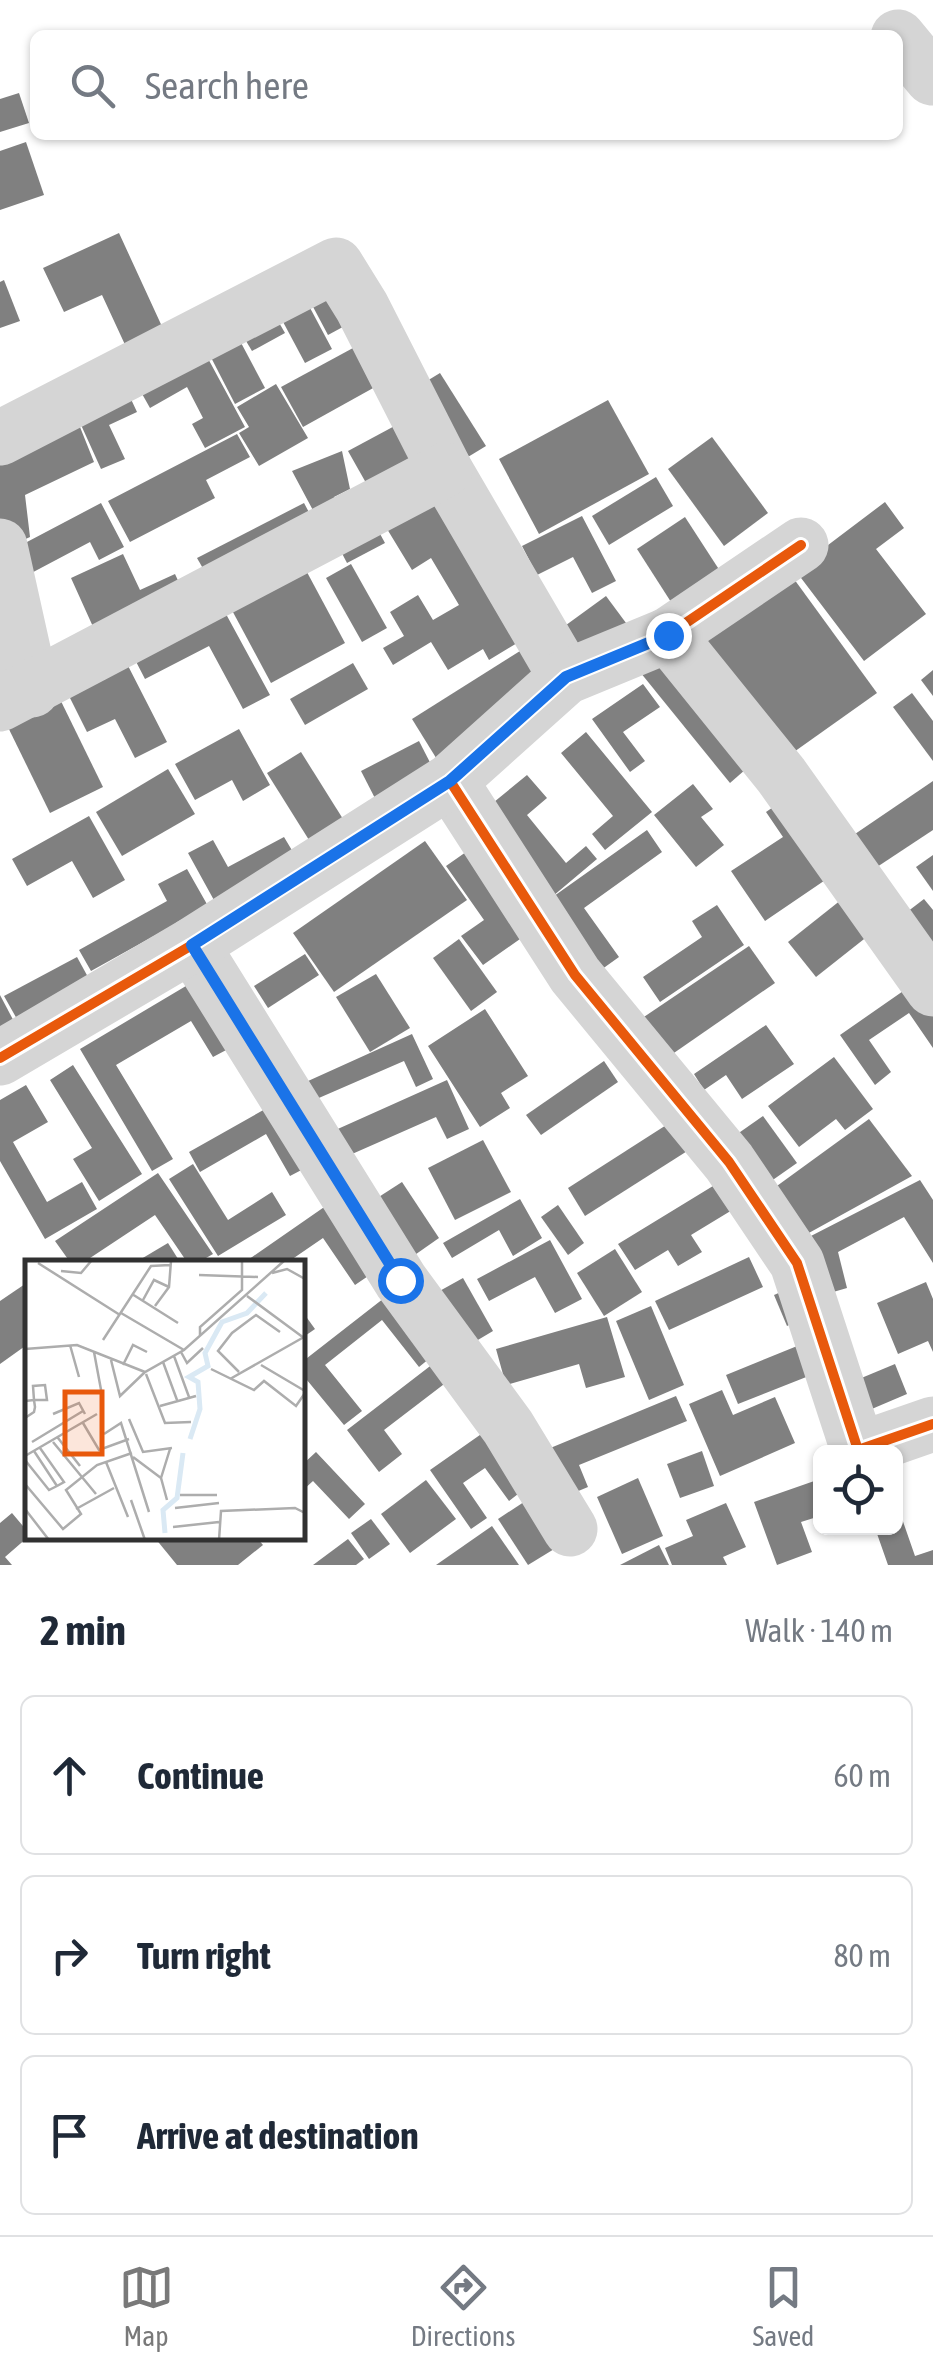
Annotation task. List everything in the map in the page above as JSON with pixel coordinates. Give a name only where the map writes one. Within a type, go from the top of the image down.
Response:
[{"type":"street","points":[[873,0],[892,30]]},
{"type":"street","points":[[903,43],[932,78]]},
{"type":"street","points":[[0,438],[336,265],[362,307],[444,470],[566,677]]},
{"type":"street","points":[[0,546],[16,697],[444,470]]},
{"type":"street","points":[[0,1058],[192,945],[450,781],[566,677],[668,635],[802,545]]},
{"type":"street","points":[[668,635],[781,775],[933,988]]},
{"type":"street","points":[[450,781],[576,975],[729,1162],[797,1262],[858,1450],[933,1424]]},
{"type":"street","points":[[192,945],[400,1280],[508,1427],[570,1530]]},
{"type":"building","points":[[19,93],[29,123],[0,132],[0,99]]},
{"type":"building","points":[[26,142],[44,195],[0,210],[0,151]]},
{"type":"building","points":[[119,233],[165,333],[127,349],[102,295],[64,312],[43,268]]},
{"type":"building","points":[[328,276],[352,322],[328,335],[303,288]]},
{"type":"building","points":[[4,280],[20,321],[0,328],[0,282]]},
{"type":"building","points":[[301,291],[332,349],[305,363],[274,305]]},
{"type":"building","points":[[270,307],[285,333],[252,351],[237,326]]},
{"type":"building","points":[[230,322],[265,388],[235,404],[201,338]]},
{"type":"building","points":[[198,340],[245,427],[205,448],[192,424],[203,418],[187,387],[150,408],[132,376]]},
{"type":"building","points":[[353,348],[375,387],[303,427],[281,387]]},
{"type":"building","points":[[440,373],[486,446],[463,460],[417,387]]},
{"type":"building","points":[[123,382],[137,412],[109,425],[125,459],[101,469],[72,405]]},
{"type":"building","points":[[276,384],[308,438],[259,466],[239,433],[249,427],[237,407]]},
{"type":"building","points":[[608,400],[649,474],[539,534],[499,459]]},
{"type":"building","points":[[72,407],[94,462],[25,495],[30,537],[4,549],[0,531],[0,443]]},
{"type":"building","points":[[402,422],[423,462],[370,490],[348,451]]},
{"type":"building","points":[[237,434],[250,457],[206,480],[215,498],[130,542],[108,501]]},
{"type":"building","points":[[712,437],[768,513],[724,546],[668,469]]},
{"type":"building","points":[[342,451],[350,489],[334,497],[344,517],[323,529],[292,471]]},
{"type":"building","points":[[656,477],[673,506],[609,545],[592,516]]},
{"type":"building","points":[[439,491],[527,637],[489,660],[483,649],[448,670],[431,642],[393,665],[383,648],[404,636],[390,612],[418,595],[433,620],[459,605],[431,558],[412,570],[384,524]]},
{"type":"building","points":[[885,502],[904,528],[876,549],[926,614],[864,661],[795,570]]},
{"type":"building","points":[[101,503],[124,547],[99,560],[90,542],[22,578],[8,552]]},
{"type":"building","points":[[304,503],[319,531],[213,586],[197,558]]},
{"type":"building","points":[[582,516],[616,581],[592,593],[573,557],[537,575],[522,546]]},
{"type":"building","points":[[685,517],[720,571],[671,602],[637,549]]},
{"type":"building","points":[[373,521],[385,543],[347,563],[335,540]]},
{"type":"building","points":[[123,554],[140,590],[175,574],[187,600],[99,640],[71,578]]},
{"type":"building","points":[[301,561],[345,643],[271,683],[227,601]]},
{"type":"building","points":[[351,564],[387,628],[362,642],[326,578]]},
{"type":"building","points":[[786,568],[877,693],[777,764],[687,639]]},
{"type":"building","points":[[606,596],[629,627],[573,667],[551,636]]},
{"type":"building","points":[[220,603],[270,695],[243,709],[209,646],[145,679],[130,650]]},
{"type":"building","points":[[520,651],[546,692],[438,761],[412,719]]},
{"type":"building","points":[[665,652],[754,762],[730,783],[640,672]]},
{"type":"building","points":[[122,654],[167,742],[135,758],[115,719],[87,732],[63,684]]},
{"type":"building","points":[[353,663],[368,689],[305,725],[290,699]]},
{"type":"building","points":[[933,670],[933,696],[921,680]]},
{"type":"building","points":[[643,684],[660,707],[623,732],[645,761],[630,772],[592,719]]},
{"type":"building","points":[[56,691],[103,787],[50,813],[3,717]]},
{"type":"building","points":[[912,693],[933,721],[933,761],[893,707]]},
{"type":"building","points":[[239,729],[270,785],[243,801],[232,780],[195,800],[175,764]]},
{"type":"building","points":[[586,732],[652,812],[605,850],[592,834],[613,816],[561,753]]},
{"type":"building","points":[[419,741],[438,778],[380,808],[361,771]]},
{"type":"building","points":[[301,752],[348,827],[314,848],[267,773]]},
{"type":"building","points":[[168,769],[195,814],[122,856],[96,812]]},
{"type":"building","points":[[527,775],[547,798],[527,815],[566,863],[586,846],[597,859],[553,896],[483,811]]},
{"type":"building","points":[[933,781],[933,830],[877,867],[855,834]]},
{"type":"building","points":[[693,784],[713,809],[701,817],[724,845],[696,867],[654,815]]},
{"type":"building","points":[[789,796],[840,870],[765,921],[731,871],[783,837],[766,812]]},
{"type":"building","points":[[89,816],[125,880],[93,898],[72,861],[27,886],[12,859]]},
{"type":"building","points":[[647,830],[662,852],[584,908],[619,957],[591,977],[540,906]]},
{"type":"building","points":[[284,837],[296,857],[215,902],[188,853],[213,840],[228,867]]},
{"type":"building","points":[[425,841],[467,900],[334,992],[293,933]]},
{"type":"building","points":[[476,845],[537,927],[483,965],[461,936],[484,920],[446,866]]},
{"type":"building","points":[[933,855],[933,891],[916,867]]},
{"type":"building","points":[[187,869],[208,906],[91,971],[79,950],[167,901],[158,884]]},
{"type":"building","points":[[851,892],[878,928],[816,977],[788,942]]},
{"type":"building","points":[[924,899],[933,910],[933,972],[894,922]]},
{"type":"building","points":[[717,905],[744,945],[660,1002],[643,977],[702,937],[692,921]]},
{"type":"building","points":[[459,939],[497,992],[471,1011],[433,958]]},
{"type":"building","points":[[749,946],[775,983],[658,1064],[632,1025]]},
{"type":"building","points":[[305,954],[319,975],[268,1008],[254,986]]},
{"type":"building","points":[[77,957],[94,988],[22,1028],[4,996]]},
{"type":"building","points":[[376,974],[410,1028],[370,1052],[336,997]]},
{"type":"building","points":[[919,980],[933,1000],[933,1048],[909,1013],[869,1040],[891,1072],[875,1085],[840,1035]]},
{"type":"building","points":[[191,983],[230,1048],[213,1057],[191,1021],[116,1065],[173,1159],[152,1171],[80,1049]]},
{"type":"building","points":[[0,995],[18,1029],[0,1039]]},
{"type":"building","points":[[485,1009],[528,1076],[501,1093],[510,1108],[480,1127],[428,1046]]},
{"type":"building","points":[[766,1025],[794,1064],[742,1099],[726,1075],[704,1090],[694,1074]]},
{"type":"building","points":[[412,1034],[433,1079],[416,1087],[404,1061],[305,1104],[297,1086]]},
{"type":"building","points":[[834,1057],[873,1109],[845,1130],[836,1119],[799,1147],[768,1106]]},
{"type":"building","points":[[604,1061],[618,1082],[541,1135],[526,1115]]},
{"type":"building","points":[[73,1065],[142,1174],[99,1201],[73,1159],[92,1148],[50,1080]]},
{"type":"building","points":[[447,1080],[469,1129],[447,1139],[436,1117],[343,1158],[331,1132]]},
{"type":"building","points":[[26,1085],[48,1122],[13,1142],[47,1202],[82,1182],[97,1209],[45,1239],[0,1161],[0,1100]]},
{"type":"building","points":[[274,1104],[309,1166],[290,1176],[266,1134],[200,1172],[189,1152]]},
{"type":"building","points":[[685,1113],[703,1141],[585,1216],[568,1188]]},
{"type":"building","points":[[763,1116],[797,1163],[757,1191],[723,1144]]},
{"type":"building","points":[[869,1119],[912,1176],[807,1234],[770,1191]]},
{"type":"building","points":[[483,1140],[511,1192],[455,1220],[428,1168]]},
{"type":"building","points":[[193,1164],[228,1220],[272,1192],[286,1215],[218,1256],[169,1179]]},
{"type":"building","points":[[158,1173],[213,1254],[202,1260],[186,1260],[155,1215],[87,1260],[69,1260],[55,1241]]},
{"type":"building","points":[[731,1175],[747,1201],[691,1235],[702,1252],[678,1266],[668,1250],[635,1270],[618,1244]]},
{"type":"building","points":[[920,1180],[933,1200],[933,1263],[904,1217],[838,1252],[847,1288],[823,1295],[807,1238]]},
{"type":"building","points":[[402,1182],[439,1238],[409,1259],[371,1202]]},
{"type":"building","points":[[520,1199],[542,1238],[513,1256],[499,1230],[452,1258],[443,1243]]},
{"type":"building","points":[[330,1203],[377,1270],[355,1285],[323,1238],[291,1260],[248,1260]]},
{"type":"building","points":[[558,1205],[584,1243],[568,1255],[541,1217]]},
{"type":"building","points":[[550,1240],[582,1299],[555,1313],[535,1277],[489,1301],[477,1279]]},
{"type":"building","points":[[168,1243],[179,1260],[139,1260]]},
{"type":"building","points":[[615,1249],[642,1292],[604,1316],[577,1273]]},
{"type":"building","points":[[749,1257],[763,1287],[669,1330],[655,1301]]},
{"type":"building","points":[[463,1278],[493,1331],[466,1347],[436,1293]]},
{"type":"building","points":[[926,1282],[933,1299],[933,1352],[928,1341],[898,1354],[877,1303]]},
{"type":"building","points":[[25,1284],[25,1346],[0,1364],[0,1301]]},
{"type":"building","points":[[790,1288],[804,1318],[787,1326],[774,1295]]},
{"type":"building","points":[[388,1295],[435,1354],[419,1367],[382,1320],[325,1365],[362,1411],[344,1425],[305,1378],[305,1360]]},
{"type":"building","points":[[651,1306],[684,1385],[649,1400],[616,1321]]},
{"type":"building","points":[[305,1315],[315,1329],[305,1336]]},
{"type":"building","points":[[607,1317],[625,1377],[586,1388],[579,1364],[506,1385],[496,1349]]},
{"type":"building","points":[[812,1340],[824,1370],[738,1404],[726,1375]]},
{"type":"building","points":[[438,1360],[452,1378],[384,1430],[402,1454],[379,1472],[347,1430]]},
{"type":"building","points":[[895,1364],[907,1394],[860,1414],[847,1384]]},
{"type":"building","points":[[722,1390],[733,1415],[775,1397],[795,1443],[720,1476],[689,1404]]},
{"type":"building","points":[[676,1396],[687,1421],[579,1465],[588,1487],[559,1499],[531,1456]]},
{"type":"building","points":[[487,1430],[527,1487],[509,1501],[485,1468],[463,1483],[487,1518],[471,1529],[430,1470]]},
{"type":"building","points":[[702,1451],[714,1486],[680,1498],[667,1464]]},
{"type":"building","points":[[316,1452],[365,1504],[349,1519],[313,1481],[305,1488],[305,1462]]},
{"type":"building","points":[[638,1478],[663,1536],[622,1554],[597,1497]]},
{"type":"building","points":[[426,1480],[456,1519],[410,1553],[381,1514]]},
{"type":"building","points":[[813,1481],[813,1518],[801,1522],[812,1552],[777,1565],[754,1502]]},
{"type":"building","points":[[533,1496],[564,1543],[528,1565],[498,1519]]},
{"type":"building","points":[[726,1503],[746,1547],[723,1557],[727,1565],[672,1565],[665,1548],[693,1536],[686,1520]]},
{"type":"building","points":[[12,1513],[25,1528],[25,1540],[5,1557],[12,1565],[0,1565],[0,1523]]},
{"type":"building","points":[[371,1519],[390,1544],[369,1559],[351,1533]]},
{"type":"building","points":[[903,1522],[915,1556],[933,1550],[933,1565],[888,1565],[877,1535],[903,1535]]},
{"type":"building","points":[[492,1526],[519,1565],[436,1565]]},
{"type":"building","points":[[348,1539],[364,1559],[356,1565],[313,1565]]},
{"type":"building","points":[[157,1540],[259,1540],[263,1545],[238,1565],[177,1565]]},
{"type":"building","points":[[659,1545],[669,1565],[620,1565]]},
{"type":"cycle path","points":[[0,1058],[192,945],[450,781],[566,677],[668,635],[801,545]]},
{"type":"cycle path","points":[[450,781],[575,975],[729,1162],[797,1263],[858,1450],[933,1424]]},
{"type":"route","points":[[400,1280],[192,945],[450,781],[566,677],[668,635]]}]
